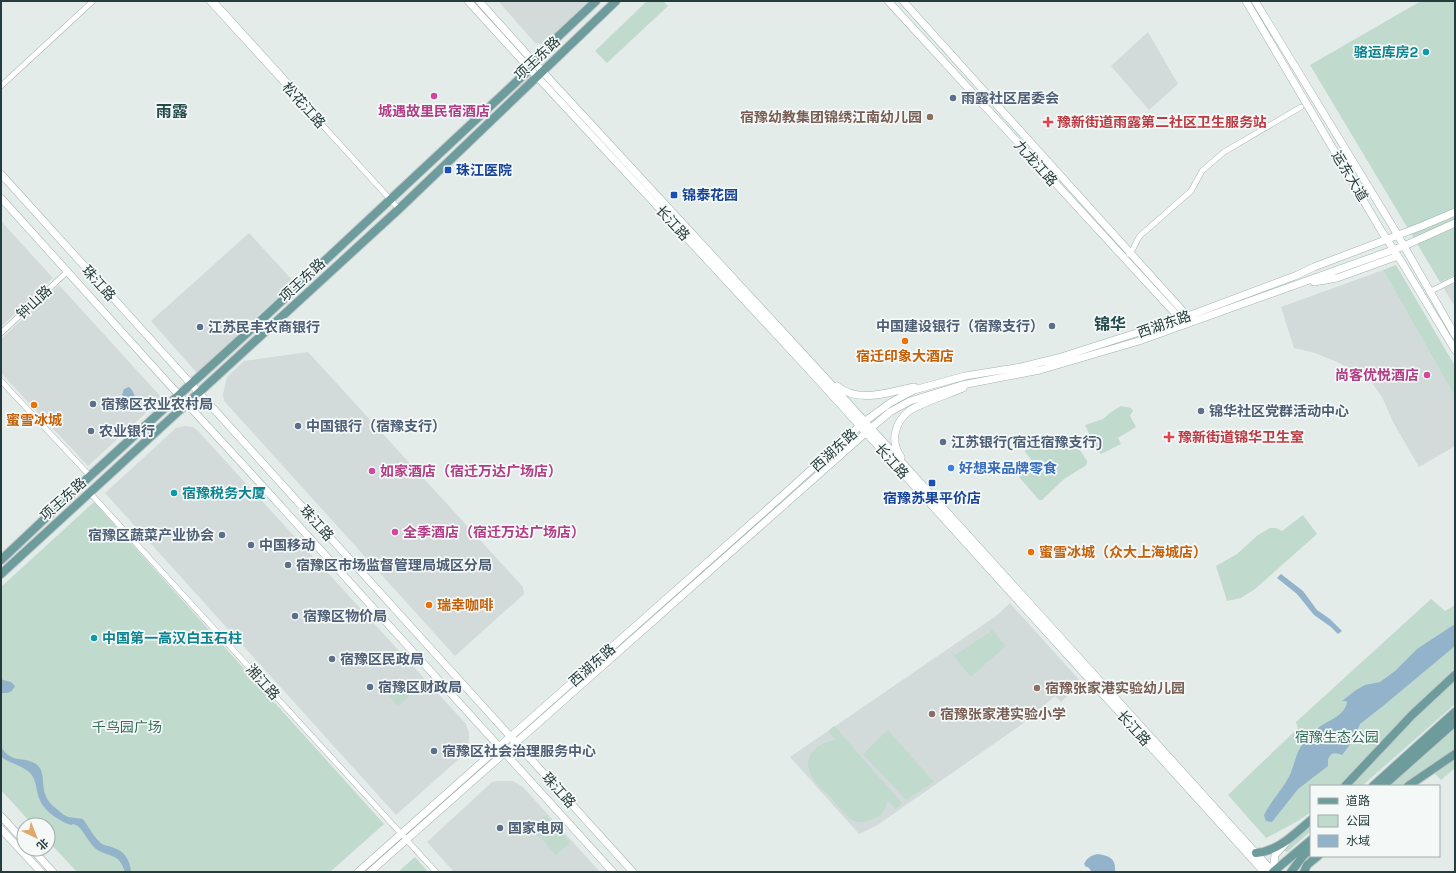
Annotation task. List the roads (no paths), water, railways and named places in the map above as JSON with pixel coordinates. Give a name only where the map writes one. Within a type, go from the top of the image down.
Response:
[{"type":"main road","name":"项王东路","points":[[1,560],[90,476],[253,328],[530,69],[533,60],[596,1]]},
{"type":"main road","name":"项王东路","points":[[1,574],[400,208],[616,1]]},
{"type":"main road","points":[[1346,785],[1412,715],[1455,676]]},
{"type":"main road","points":[[1374,785],[1455,712]]},
{"type":"main road","points":[[1384,785],[1455,722]]},
{"type":"main road","points":[[1409,785],[1455,754]]},
{"type":"main road","points":[[1256,854],[1266,852],[1279,846],[1310,821]]},
{"type":"main road","points":[[1273,872],[1310,841]]},
{"type":"main road","points":[[1291,872],[1303,856],[1310,850]]},
{"type":"main road","points":[[1306,869],[1317,857]]},
{"type":"street","points":[[1,86],[93,1]]},
{"type":"street","name":"松花江路","points":[[209,1],[391,198]]},
{"type":"street","name":"松花江路","points":[[214,1],[400,208]]},
{"type":"street","name":"长江路","points":[[468,1],[530,69],[539,74],[820,372],[868,431],[1264,872]]},
{"type":"street","name":"长江路","points":[[479,1],[533,60],[539,74],[862,424]]},
{"type":"street","name":"九龙江路","points":[[888,1],[1183,322]]},
{"type":"street","name":"九龙江路","points":[[902,1],[1190,319]]},
{"type":"street","name":"运东大道","points":[[1246,1],[1387,239],[1455,350]]},
{"type":"street","name":"运东大道","points":[[1255,1],[1404,246],[1455,336]]},
{"type":"street","points":[[1124,259],[1134,248],[1141,235],[1191,191],[1202,171],[1212,162],[1239,142],[1301,107]]},
{"type":"street","name":"珠江路","points":[[1,174],[198,392],[230,425],[633,872]]},
{"type":"street","name":"珠江路","points":[[1,198],[613,872]]},
{"type":"street","name":"西湖东路","points":[[370,872],[404,837],[499,747],[513,740],[890,412],[910,400],[962,385],[1027,374],[1140,341],[1190,319],[1455,212]]},
{"type":"street","name":"西湖东路","points":[[1190,319],[1294,285],[1404,246],[1455,223]]},
{"type":"street","points":[[1294,285],[1337,278],[1398,256]]},
{"type":"street","name":"钟山路","points":[[1,333],[68,271]]},
{"type":"street","points":[[1429,292],[1455,279]]},
{"type":"street","name":"西湖东路","points":[[358,872],[404,837],[505,753],[513,740],[862,424],[890,402],[914,390],[965,376],[1021,367],[1183,322]]},
{"type":"street","points":[[820,372],[844,391],[860,396],[877,395],[965,376]]},
{"type":"street","points":[[1,381],[90,476]]},
{"type":"street","points":[[917,480],[895,447],[895,431],[900,420],[914,408],[982,381]]},
{"type":"street","name":"长江路","points":[[868,431],[917,480],[1273,872]]},
{"type":"street","name":"湘江路","points":[[90,493],[436,872]]},
{"type":"street","points":[[1,816],[16,832]]},
{"type":"street","points":[[1,830],[41,872]]},
{"type":"street","points":[[1273,872],[1275,855],[1296,833]]},
{"type":"street","points":[[39,857],[53,872]]},
{"type":"street","points":[[1298,872],[1306,869]]},
{"type":"water","points":[[129,387],[135,396],[135,399],[134,403],[128,406],[124,402],[122,395],[124,389]]},
{"type":"water","points":[[1281,574],[1303,591],[1317,610],[1330,619],[1342,631],[1338,634],[1314,615],[1297,594],[1277,578]]},
{"type":"water","points":[[1455,624],[1455,646],[1360,724],[1352,742],[1342,755],[1335,753],[1330,755],[1328,766],[1298,789],[1272,822],[1266,821],[1264,815],[1288,778],[1300,748],[1316,730],[1342,712],[1347,702],[1342,701],[1365,685],[1380,682],[1395,671],[1417,649]]},
{"type":"water","points":[[1,678],[11,682],[15,686],[8,693],[1,693]]},
{"type":"water","points":[[1,747],[5,753],[14,758],[31,761],[36,764],[41,771],[45,792],[51,804],[68,817],[83,819],[99,842],[121,851],[128,860],[131,872],[125,872],[123,866],[117,858],[96,849],[78,826],[73,824],[71,825],[51,814],[40,800],[31,774],[22,767],[4,759],[1,756]]},
{"type":"water","points":[[1098,854],[1113,860],[1115,871],[1092,872],[1088,867],[1086,867],[1084,864],[1088,858]]},
{"type":"place","name":"骆运库房2","points":[[1426,52]]},
{"type":"place","name":"城遇故里民宿酒店","points":[[434,96]]},
{"type":"place","name":"雨露社区居委会","points":[[953,98]]},
{"type":"place","name":"宿豫幼教集团锦绣江南幼儿园","points":[[930,117]]},
{"type":"place","name":"豫新街道雨露第二社区卫生服务站","points":[[1048,122]]},
{"type":"place","name":"珠江医院","points":[[448,170]]},
{"type":"place","name":"锦泰花园","points":[[674,195]]},
{"type":"place","name":"中国建设银行（宿豫支行）","points":[[1052,326]]},
{"type":"place","name":"江苏民丰农商银行","points":[[200,327]]},
{"type":"place","name":"宿迁印象大酒店","points":[[905,341]]},
{"type":"place","name":"尚客优悦酒店","points":[[1427,375]]},
{"type":"place","name":"宿豫区农业农村局","points":[[93,404]]},
{"type":"place","name":"蜜雪冰城","points":[[34,405]]},
{"type":"place","name":"锦华社区党群活动中心","points":[[1201,411]]},
{"type":"place","name":"中国银行（宿豫支行）","points":[[298,426]]},
{"type":"place","name":"农业银行","points":[[91,431]]},
{"type":"place","name":"豫新街道锦华卫生室","points":[[1169,437]]},
{"type":"place","name":"江苏银行(宿迁宿豫支行)","points":[[943,442]]},
{"type":"place","name":"好想来品牌零食","points":[[951,468]]},
{"type":"place","name":"如家酒店（宿迁万达广场店）","points":[[372,471]]},
{"type":"place","name":"宿豫苏果平价店","points":[[932,483]]},
{"type":"place","name":"宿豫税务大厦","points":[[174,493]]},
{"type":"place","name":"全季酒店（宿迁万达广场店）","points":[[395,532]]},
{"type":"place","name":"宿豫区蔬菜产业协会","points":[[222,535]]},
{"type":"place","name":"中国移动","points":[[251,545]]},
{"type":"place","name":"蜜雪冰城（众大上海城店）","points":[[1031,552]]},
{"type":"place","name":"宿豫区市场监督管理局城区分局","points":[[288,565]]},
{"type":"place","name":"瑞幸咖啡","points":[[429,605]]},
{"type":"place","name":"宿豫区物价局","points":[[295,616]]},
{"type":"place","name":"中国第一高汉白玉石柱","points":[[94,638]]},
{"type":"place","name":"宿豫区民政局","points":[[332,659]]},
{"type":"place","name":"宿豫区财政局","points":[[370,687]]},
{"type":"place","name":"宿豫张家港实验幼儿园","points":[[1037,688]]},
{"type":"place","name":"宿豫张家港实验小学","points":[[932,714]]},
{"type":"place","name":"宿豫区社会治理服务中心","points":[[434,751]]},
{"type":"place","name":"国家电网","points":[[500,828]]},
{"type":"district","name":"雨露","points":[[172,111]]},
{"type":"district","name":"锦华","points":[[1110,324]]},
{"type":"park label","name":"千鸟园广场","points":[[127,727]]},
{"type":"park label","name":"宿豫生态公园","points":[[1337,737]]}]
